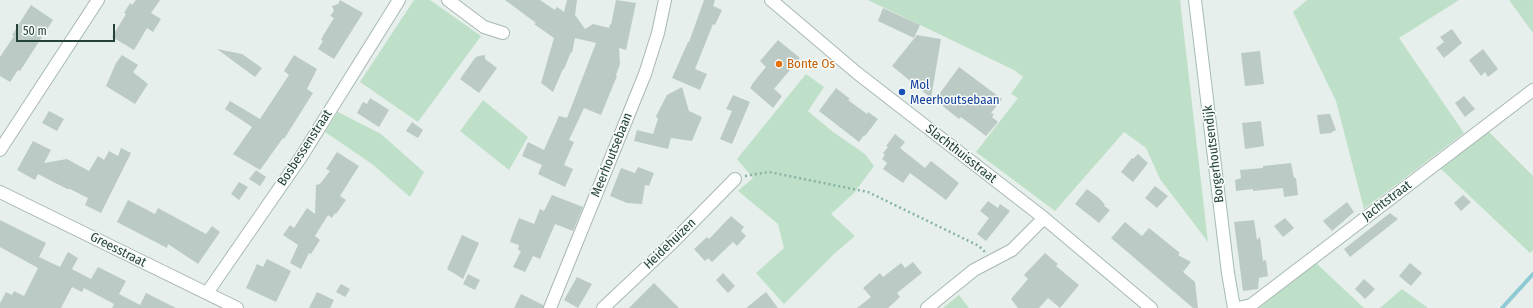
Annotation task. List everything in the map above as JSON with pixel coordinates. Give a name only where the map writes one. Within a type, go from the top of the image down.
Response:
[{"type":"street","points":[[0,150],[98,0]]},
{"type":"street","name":"Bosbessenstraat","points":[[207,293],[301,157],[399,0]]},
{"type":"street","points":[[448,0],[484,26],[503,33]]},
{"type":"street","name":"Meerhoutsebaan","points":[[550,308],[645,74],[658,33],[665,0]]},
{"type":"street","name":"Slachthuisstraat","points":[[771,0],[857,73],[1044,218],[1151,308]]},
{"type":"street","name":"Borgerhoutsendijk","points":[[1195,0],[1227,265],[1234,308]]},
{"type":"street","name":"Jachtstraat","points":[[1238,308],[1251,305],[1533,90]]},
{"type":"street","name":"Heidehuizen","points":[[603,308],[670,245],[735,180]]},
{"type":"street","name":"Greesstraat","points":[[0,192],[237,308]]},
{"type":"street","points":[[927,308],[974,270],[994,261],[1012,250],[1044,218]]},
{"type":"path","points":[[735,180],[769,172],[868,192],[979,246],[994,261]]},
{"type":"green space","points":[[414,0],[430,0],[481,36],[418,122],[360,82]]},
{"type":"green space","points":[[868,0],[1180,0],[1208,242],[1160,179],[1146,148],[1124,132],[1055,211],[976,152],[1018,98],[1011,94],[1023,77],[1014,70]]},
{"type":"green space","points":[[1307,0],[1459,0],[1399,38],[1464,133],[1364,209],[1336,101],[1293,12]]},
{"type":"green space","points":[[1509,0],[1533,0],[1533,33]]},
{"type":"green space","points":[[806,74],[824,87],[808,111],[833,132],[865,154],[874,166],[854,193],[831,214],[855,236],[834,254],[784,304],[756,273],[784,248],[778,224],[738,191],[753,178],[737,159]]},
{"type":"green space","points":[[483,100],[528,137],[509,170],[460,131]]},
{"type":"green space","points":[[338,112],[381,134],[424,172],[410,197],[372,164],[325,132]]},
{"type":"green space","points":[[1488,131],[1533,176],[1533,250],[1530,253],[1441,169]]},
{"type":"green space","points":[[1316,263],[1364,308],[1259,308]]},
{"type":"green space","points":[[1402,289],[1428,308],[1380,308]]},
{"type":"green space","points":[[959,295],[969,308],[943,308]]},
{"type":"building","points":[[136,0],[160,0],[151,13],[161,19],[153,32],[147,28],[134,50],[112,37],[126,14],[124,13],[130,3],[132,5]]},
{"type":"building","points":[[340,0],[363,13],[334,59],[318,49],[323,41],[321,40],[324,34],[334,18],[330,16],[334,11],[332,6],[338,4]]},
{"type":"building","points":[[505,0],[540,0],[555,10],[557,7],[564,12],[567,0],[577,0],[575,15],[585,29],[593,24],[609,28],[610,24],[611,25],[616,0],[636,3],[626,50],[619,48],[620,64],[616,75],[617,76],[601,115],[584,108],[569,140],[574,142],[564,165],[573,169],[565,187],[538,174],[542,165],[522,156],[528,142],[544,150],[559,116],[567,118],[596,43],[575,38],[572,53],[571,52],[553,92],[541,83],[554,38]]},
{"type":"building","points":[[704,0],[715,0],[713,6],[722,10],[715,25],[713,24],[695,69],[707,74],[700,90],[672,78],[689,42]]},
{"type":"building","points":[[31,5],[53,20],[20,71],[18,70],[10,82],[0,76],[0,57],[14,36],[12,35]]},
{"type":"building","points":[[883,8],[920,25],[914,38],[878,21]]},
{"type":"building","points":[[1452,29],[1462,43],[1444,58],[1436,48],[1444,42],[1440,37]]},
{"type":"building","points":[[917,35],[941,39],[931,98],[892,66]]},
{"type":"building","name":"Bonte Os","points":[[778,40],[800,58],[774,89],[782,96],[773,108],[750,88],[766,67],[760,61]]},
{"type":"building","points":[[217,49],[242,54],[262,68],[255,77]]},
{"type":"building","points":[[1483,49],[1498,69],[1488,77],[1485,72],[1481,76],[1469,60]]},
{"type":"building","points":[[1260,51],[1264,84],[1245,86],[1241,53]]},
{"type":"building","points":[[122,55],[138,65],[133,72],[148,84],[135,104],[106,86],[116,63]]},
{"type":"building","points":[[294,55],[317,69],[307,89],[313,93],[284,139],[283,138],[260,170],[233,154],[252,127],[225,109],[230,101],[260,119],[289,75],[284,71]]},
{"type":"building","points":[[485,55],[485,59],[497,68],[479,93],[460,79],[475,58]]},
{"type":"building","points":[[959,67],[1002,99],[991,113],[994,114],[992,117],[998,122],[986,136],[961,117],[959,119],[935,100]]},
{"type":"building","points":[[682,87],[689,111],[702,117],[692,141],[671,138],[668,149],[634,141],[637,130],[653,134],[658,119],[656,116],[667,95]]},
{"type":"building","points":[[836,88],[850,99],[848,100],[867,114],[868,112],[878,119],[859,142],[819,111]]},
{"type":"building","points":[[733,95],[750,102],[732,144],[720,139],[732,111],[726,109]]},
{"type":"building","points":[[1464,96],[1475,109],[1465,117],[1455,103]]},
{"type":"building","points":[[370,98],[389,110],[379,127],[357,113],[363,102],[367,104]]},
{"type":"building","points":[[49,111],[64,119],[57,131],[42,123]]},
{"type":"building","points":[[1330,114],[1336,130],[1332,133],[1320,134],[1317,115]]},
{"type":"building","points":[[1261,121],[1264,146],[1245,149],[1242,123]]},
{"type":"building","points":[[412,122],[423,130],[418,138],[406,131]]},
{"type":"building","points":[[895,134],[905,142],[900,148],[925,168],[931,161],[959,183],[946,200],[910,173],[903,183],[883,169],[887,163],[882,159],[885,155],[883,153],[888,147],[886,146]]},
{"type":"building","points":[[33,141],[51,150],[44,163],[67,159],[89,171],[98,156],[104,160],[109,151],[118,156],[121,148],[131,153],[101,213],[85,205],[88,198],[38,174],[35,180],[17,170]]},
{"type":"building","points":[[337,152],[359,166],[340,196],[346,200],[332,218],[328,215],[315,236],[320,240],[311,254],[309,253],[301,269],[290,263],[298,245],[283,235],[290,225],[294,228],[307,208],[315,214],[316,185],[320,184],[330,171],[326,169]]},
{"type":"building","points":[[1138,154],[1148,163],[1133,182],[1121,172],[1132,158],[1133,159]]},
{"type":"building","points":[[1291,163],[1294,178],[1296,178],[1298,195],[1284,197],[1283,188],[1236,191],[1235,180],[1241,178],[1240,170]]},
{"type":"building","points":[[638,167],[654,173],[649,186],[645,185],[642,204],[627,203],[610,196],[621,168],[635,173]]},
{"type":"building","points":[[256,170],[266,177],[260,186],[249,179]]},
{"type":"building","points":[[239,182],[248,187],[239,200],[231,194]]},
{"type":"building","points":[[1155,186],[1168,196],[1157,208],[1145,198]]},
{"type":"building","points":[[1087,189],[1099,198],[1105,205],[1104,206],[1110,210],[1099,223],[1075,204]]},
{"type":"building","points":[[552,195],[583,207],[573,231],[555,224],[540,259],[533,256],[525,272],[513,267],[521,251],[518,250],[519,245],[510,242],[519,218],[534,224],[540,209],[544,211]]},
{"type":"building","points":[[1463,195],[1471,202],[1461,211],[1454,203]]},
{"type":"building","points":[[128,200],[155,214],[158,208],[206,234],[212,226],[220,232],[198,264],[168,244],[167,248],[117,222]]},
{"type":"building","points":[[988,201],[998,208],[1000,204],[1010,211],[986,241],[977,234],[989,218],[980,211]]},
{"type":"building","points":[[1347,202],[1354,212],[1332,231],[1323,221]]},
{"type":"building","points":[[1390,213],[1398,219],[1350,257],[1344,249]]},
{"type":"building","points":[[731,216],[744,227],[741,231],[746,236],[737,246],[733,242],[712,262],[708,258],[705,261],[694,249],[707,237],[709,239]]},
{"type":"building","points":[[1285,218],[1294,228],[1283,237],[1274,226]]},
{"type":"building","points":[[0,220],[46,243],[39,257],[60,267],[68,252],[78,258],[72,269],[91,279],[98,267],[126,281],[119,294],[140,305],[146,293],[176,308],[112,308],[114,304],[84,288],[82,292],[72,287],[61,308],[0,308],[0,303],[6,292],[12,295],[14,291],[24,296],[38,268],[0,247]]},
{"type":"building","points":[[1254,220],[1257,240],[1260,237],[1263,261],[1266,260],[1268,276],[1259,278],[1258,289],[1243,291],[1234,222]]},
{"type":"building","points":[[1125,222],[1142,236],[1149,228],[1180,253],[1178,255],[1191,262],[1183,272],[1195,282],[1198,308],[1193,308],[1111,238]]},
{"type":"building","points":[[462,235],[479,243],[463,279],[447,269]]},
{"type":"building","points":[[1045,253],[1058,264],[1056,266],[1079,285],[1060,308],[1048,298],[1039,308],[1018,308],[1011,299],[1028,279],[1024,275]]},
{"type":"building","points":[[267,259],[291,271],[276,302],[246,288],[257,264],[263,267]]},
{"type":"building","points":[[913,262],[922,273],[897,293],[900,297],[888,308],[857,308],[871,297],[863,288],[880,273],[883,277],[901,263],[905,268]]},
{"type":"building","points":[[1410,263],[1422,273],[1411,286],[1399,276]]},
{"type":"building","points":[[723,273],[735,286],[728,293],[716,280]]},
{"type":"building","points":[[468,274],[480,280],[475,290],[463,284]]},
{"type":"building","points":[[577,277],[592,284],[578,308],[564,300]]},
{"type":"building","points":[[1364,279],[1375,289],[1365,299],[1355,289]]},
{"type":"building","points":[[654,283],[679,308],[629,308]]},
{"type":"building","points":[[341,284],[350,289],[345,297],[336,292]]},
{"type":"building","points":[[317,292],[334,300],[330,308],[309,308]]},
{"type":"building","points":[[766,292],[778,308],[746,308]]},
{"type":"building","points":[[521,294],[543,305],[543,308],[514,308]]},
{"type":"waterway","points":[[1502,308],[1533,274]]},
{"type":"place","name":"Bonte Os","points":[[779,64]]},
{"type":"place","name":"Mol Meerhoutsebaan","points":[[902,92]]}]
